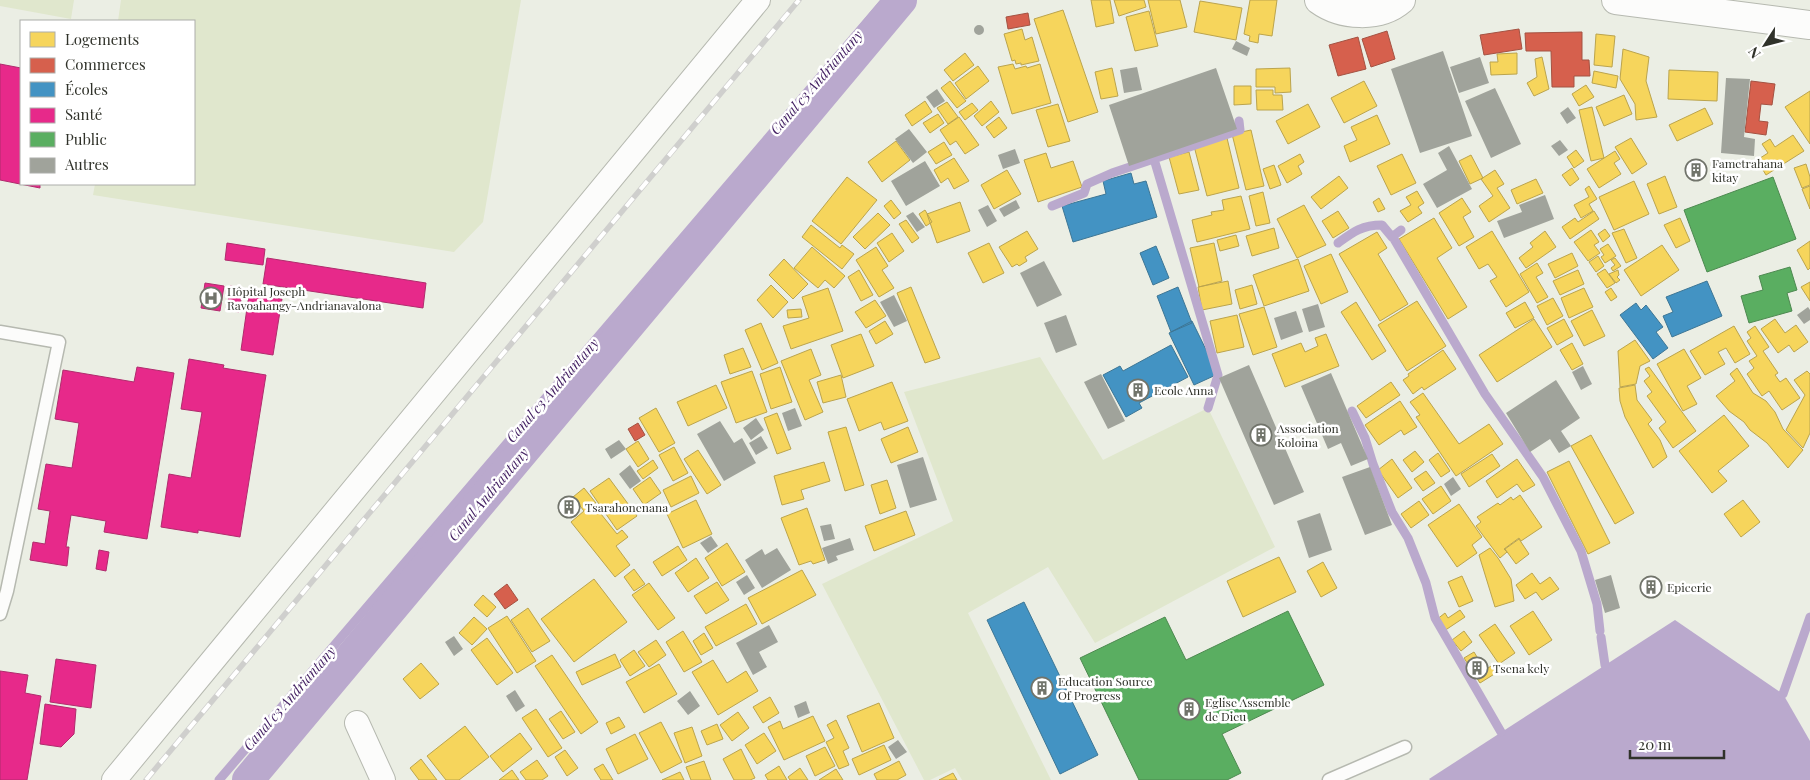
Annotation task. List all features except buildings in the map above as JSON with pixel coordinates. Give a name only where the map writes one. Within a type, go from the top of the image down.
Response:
[{"type":"main road","points":[[1319,0],[1328,6],[1347,12],[1373,12],[1401,0]]},
{"type":"main road","points":[[1616,0],[1810,26]]},
{"type":"street","points":[[114,780],[758,0]]},
{"type":"street","points":[[1776,20],[1810,38]]},
{"type":"street","points":[[357,723],[384,780]]},
{"type":"lane","points":[[0,332],[59,342],[7,591],[0,614]]},
{"type":"lane","points":[[1329,780],[1405,747]]},
{"type":"green space","points":[[0,0],[74,0],[71,19],[0,6]]},
{"type":"green space","points":[[121,0],[521,0],[483,222],[454,252],[93,195],[95,185],[195,185],[195,20],[118,20]]},
{"type":"green space","points":[[1040,357],[1103,460],[1208,408],[1275,547],[1095,643],[1048,567],[968,613],[1051,780],[962,780],[955,768],[930,780],[924,780],[822,584],[953,521],[904,392]]},
{"type":"shaded area","points":[[1675,620],[1783,694],[1810,741],[1810,780],[1429,779]]},
{"type":"waterway","name":"Canal c3 Andriantany","points":[[219,780],[886,0]]},
{"type":"waterway","name":"Canal Andriantany","points":[[248,780],[901,0]]},
{"type":"waterway","points":[[1052,206],[1084,193],[1087,184],[1112,173],[1240,130],[1239,121]]},
{"type":"waterway","points":[[1154,159],[1218,375],[1208,408]]},
{"type":"waterway","points":[[1338,243],[1353,232],[1369,226],[1382,225],[1392,237],[1401,230]]},
{"type":"waterway","points":[[1394,239],[1485,394],[1543,477],[1581,551],[1597,604],[1600,631]]},
{"type":"waterway","points":[[1352,411],[1365,438],[1392,512],[1408,538],[1426,583],[1435,618],[1501,732]]},
{"type":"waterway","name":"Canal Andriantany","points":[[1783,694],[1810,617]]},
{"type":"waterway","points":[[1601,637],[1605,665]]},
{"type":"railway","points":[[146,780],[799,0]]},
{"type":"place","name":"Fametrahana kitay","points":[[1696,170]]},
{"type":"place","name":"Hôpital Joseph Ravoahangy-Andrianavalona","points":[[211,298]]},
{"type":"place","name":"Ecole Anna","points":[[1138,390]]},
{"type":"place","name":"Association Koloina","points":[[1261,435]]},
{"type":"place","name":"Tsarahonenana","points":[[569,507]]},
{"type":"place","name":"Epicerie","points":[[1651,587]]},
{"type":"place","name":"Tsena kely","points":[[1477,668]]},
{"type":"place","name":"Education Source Of Progress","points":[[1042,688]]},
{"type":"place","name":"Eglise Assemble de Dieu","points":[[1189,709]]}]
